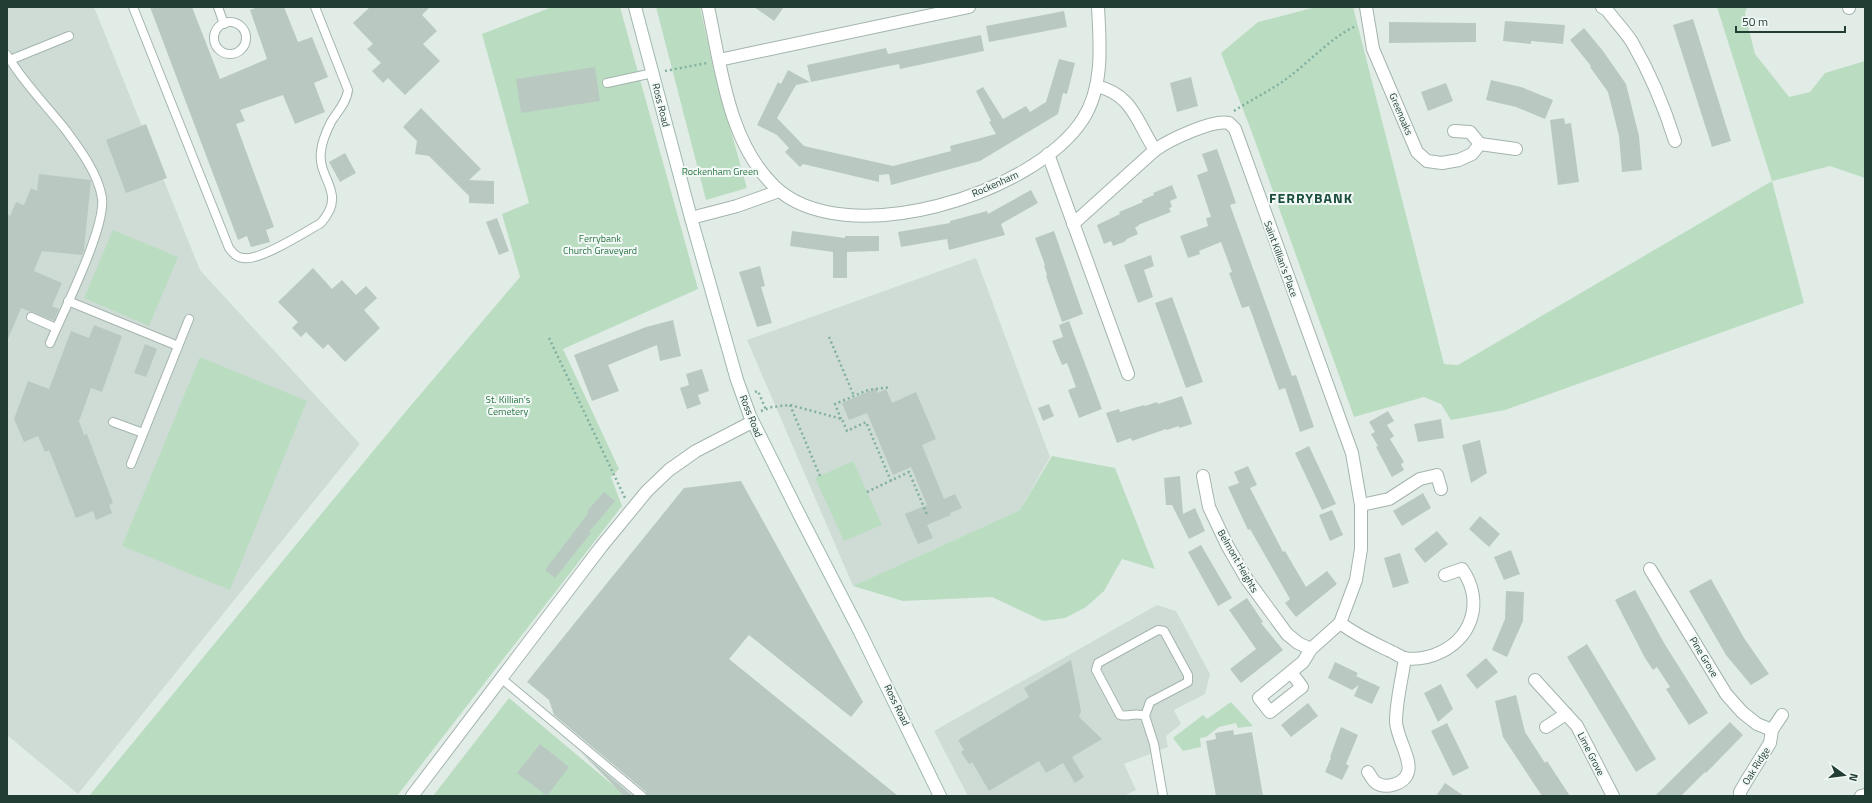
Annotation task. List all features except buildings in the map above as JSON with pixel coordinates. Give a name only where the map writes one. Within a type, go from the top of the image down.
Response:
[{"type":"street","name":"Ross Road","points":[[635,7],[691,218],[737,380],[751,419],[860,632],[940,796]]},
{"type":"street","name":"Rockenham","points":[[708,7],[719,60],[734,118],[744,142],[765,176],[779,191],[806,206],[827,213],[862,215],[894,213],[944,204],[982,192],[1016,176],[1048,154],[1068,137],[1083,119],[1092,102],[1096,86],[1099,60],[1098,7]]},
{"type":"street","points":[[719,60],[969,7]]},
{"type":"street","name":"Greenoaks","points":[[1366,7],[1373,49],[1417,152],[1427,161],[1442,162],[1459,160],[1472,154],[1480,144]]},
{"type":"street","points":[[1602,7],[1607,10],[1631,41],[1648,70],[1667,116],[1675,141]]},
{"type":"street","points":[[1096,86],[1114,91],[1124,100],[1136,117],[1155,150]]},
{"type":"street","points":[[1073,224],[1155,150],[1180,136],[1215,123],[1229,123]]},
{"type":"street","name":"Saint Killian's Place","points":[[1229,123],[1237,134],[1352,453],[1361,505]]},
{"type":"street","points":[[1454,131],[1470,132],[1480,144],[1516,149]]},
{"type":"street","points":[[1048,154],[1128,374]]},
{"type":"street","points":[[691,218],[737,206],[779,191]]},
{"type":"street","points":[[412,796],[631,510],[657,480],[684,459],[751,419]]},
{"type":"street","points":[[1291,672],[1303,662],[1311,649],[1340,623],[1356,580],[1360,549],[1361,505],[1390,499],[1420,478],[1437,474],[1441,490]]},
{"type":"street","name":"Belmont Heights","points":[[1203,476],[1210,507],[1227,545],[1246,578],[1286,634],[1298,643],[1311,649]]},
{"type":"street","points":[[1340,623],[1357,636],[1405,658],[1426,658],[1447,650],[1465,631],[1471,618],[1474,603],[1469,579],[1462,569],[1445,575]]},
{"type":"street","name":"Pine Grove","points":[[1650,569],[1726,694],[1742,712],[1757,724],[1772,730]]},
{"type":"street","points":[[1368,772],[1375,782],[1385,785],[1396,784],[1404,780],[1408,773],[1408,760],[1399,739],[1396,722],[1405,658]]},
{"type":"street","name":"Lime Grove","points":[[1535,680],[1577,726],[1613,796]]},
{"type":"street","points":[[1546,727],[1566,714]]},
{"type":"street","name":"Oak Ridge","points":[[1740,796],[1740,792],[1770,743],[1772,730],[1782,715]]},
{"type":"street","points":[[1861,796],[1865,794]]},
{"type":"lane","points":[[133,7],[229,248],[236,256],[244,259],[260,256],[321,224],[328,216],[331,205],[332,190],[321,160],[321,151],[330,124],[346,100],[348,90],[315,7]]},
{"type":"lane","points":[[218,7],[224,24]]},
{"type":"lane","points":[[50,343],[99,224],[102,208],[100,192],[90,167],[74,142],[30,89],[8,57],[69,36]]},
{"type":"lane","points":[[607,83],[653,73]]},
{"type":"lane","points":[[68,301],[178,346]]},
{"type":"lane","points":[[31,317],[56,328]]},
{"type":"lane","points":[[131,464],[189,319]]},
{"type":"lane","points":[[113,422],[143,433]]},
{"type":"lane","points":[[1145,716],[1138,713],[1127,716],[1120,714],[1096,670],[1098,663],[1158,630],[1164,631],[1188,675],[1188,682],[1150,702],[1145,716],[1154,744],[1163,796]]},
{"type":"lane","points":[[502,679],[642,796]]},
{"type":"path","points":[[1229,123],[1234,112],[1288,78],[1340,35],[1355,27],[1368,23]]},
{"type":"path","points":[[653,73],[719,60]]},
{"type":"path","points":[[829,337],[854,396]]},
{"type":"path","points":[[549,338],[631,510]]},
{"type":"path","points":[[891,387],[868,390],[835,404],[847,431],[866,422],[891,481]]},
{"type":"path","points":[[751,419],[772,407],[790,405],[842,419]]},
{"type":"path","points":[[790,405],[820,476]]},
{"type":"path","points":[[867,492],[909,472],[928,517]]},
{"type":"shaded area","points":[[7,7],[94,7],[200,270],[360,444],[78,794],[7,735]]},
{"type":"shaded area","points":[[976,258],[1050,457],[1020,510],[853,586],[747,340]]},
{"type":"shaded area","points":[[1157,605],[1176,611],[1210,674],[1205,694],[1174,710],[1181,724],[1166,736],[1168,747],[1124,764],[1136,790],[1124,796],[968,796],[934,731]]},
{"type":"green space","points":[[552,7],[620,7],[698,289],[563,349],[619,469],[611,477],[622,506],[397,796],[89,796],[402,416],[520,277],[502,214],[529,203],[482,34]]},
{"type":"green space","name":"Rockenham Green","points":[[656,7],[700,7],[714,71],[747,188],[706,200]]},
{"type":"green space","points":[[1316,7],[1353,7],[1444,364],[1458,365],[1772,181],[1804,303],[1505,410],[1451,420],[1441,404],[1424,397],[1354,417],[1251,130],[1221,53],[1258,22]]},
{"type":"green space","points":[[1717,7],[1747,7],[1745,14],[1755,54],[1789,97],[1810,92],[1825,73],[1865,61],[1865,178],[1830,166],[1772,181]]},
{"type":"green space","points":[[113,230],[178,257],[149,326],[84,298]]},
{"type":"green space","points":[[200,357],[307,401],[230,590],[122,546]]},
{"type":"green space","points":[[1052,456],[1115,468],[1155,569],[1122,559],[1104,591],[1086,607],[1065,618],[1043,621],[992,597],[903,601],[853,586],[1020,510]]},
{"type":"green space","points":[[853,461],[882,525],[844,541],[815,478]]},
{"type":"green space","points":[[509,698],[626,796],[433,796]]},
{"type":"green space","points":[[1231,702],[1253,726],[1238,728],[1236,723],[1219,727],[1206,737],[1200,738],[1201,747],[1183,751],[1173,738],[1203,715],[1207,719]]},
{"type":"district","name":"FERRYBANK","points":[[1311,197]]},
{"type":"park label","name":"Ferrybank Church Graveyard","points":[[600,244]]},
{"type":"park label","name":"St. Killian's Cemetery","points":[[508,404]]}]
